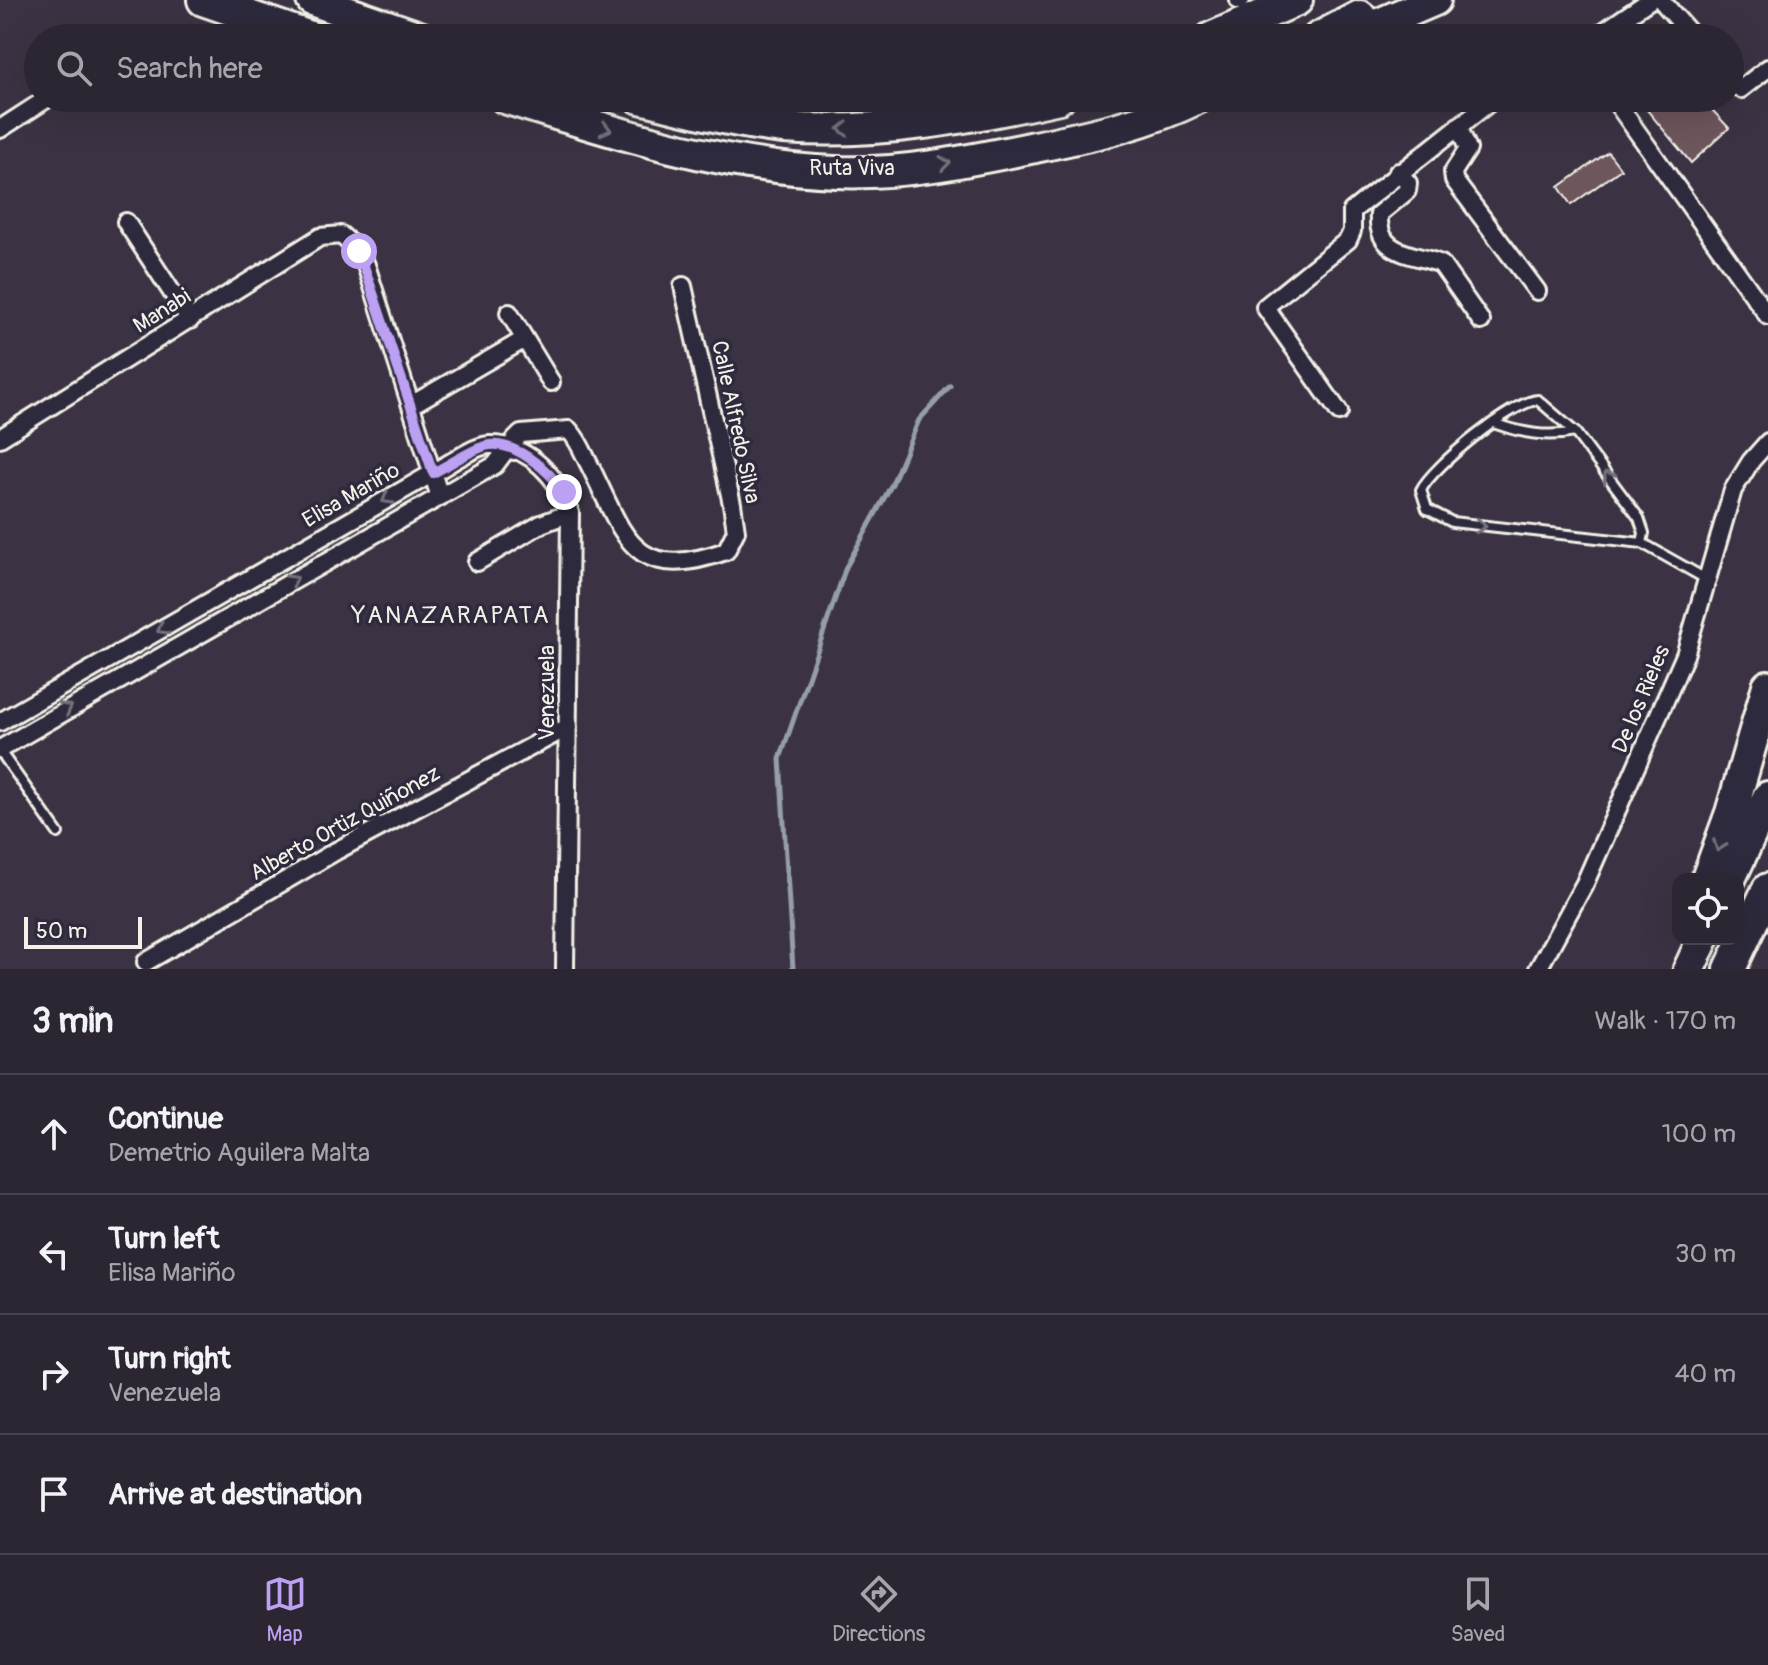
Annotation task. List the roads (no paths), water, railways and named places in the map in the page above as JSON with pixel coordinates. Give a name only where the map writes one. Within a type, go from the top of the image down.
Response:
[{"type":"highway","points":[[203,0],[272,24]]},
{"type":"highway","points":[[312,0],[381,24]]},
{"type":"highway","points":[[1243,24],[1297,0]]},
{"type":"highway","points":[[1345,24],[1390,0]]},
{"type":"highway","points":[[1379,24],[1435,0]]},
{"type":"highway","name":"Ruta Viva","points":[[555,112],[718,158],[838,172],[900,168],[1003,154],[1116,130],[1169,112]]},
{"type":"highway","name":"Ruta Viva","points":[[700,112],[743,122],[828,129],[923,124],[986,112]]},
{"type":"highway","points":[[1709,873],[1731,813],[1768,686]]},
{"type":"highway","points":[[1733,873],[1768,797]]},
{"type":"highway","points":[[1730,969],[1768,889]]},
{"type":"street","points":[[1615,24],[1650,0]]},
{"type":"street","points":[[1661,0],[1682,24]]},
{"type":"street","points":[[1744,87],[1768,68]]},
{"type":"street","points":[[0,129],[26,112]]},
{"type":"street","points":[[1339,412],[1265,311],[1268,303],[1348,240],[1352,231],[1352,211],[1476,112]]},
{"type":"street","points":[[1623,112],[1768,316]]},
{"type":"street","points":[[1458,126],[1468,149],[1453,172],[1454,180],[1537,291]]},
{"type":"street","points":[[1398,172],[1408,183],[1407,191],[1379,214],[1383,234],[1398,254],[1441,264],[1481,321]]},
{"type":"street","points":[[126,222],[190,320]]},
{"type":"street","name":"Manabi","points":[[0,438],[320,237],[341,235],[350,241],[366,265],[413,404]]},
{"type":"street","name":"Calle Alfredo Silva","points":[[510,450],[521,434],[569,430],[622,532],[639,553],[666,563],[701,560],[726,551],[736,531],[732,504],[683,286]]},
{"type":"street","points":[[509,313],[551,382]]},
{"type":"street","points":[[440,497],[413,404],[525,339]]},
{"type":"street","name":"De los Rieles","points":[[1538,969],[1585,883],[1685,655],[1733,490],[1751,461],[1768,442]]},
{"type":"street","name":"Elisa Mariño","points":[[0,722],[433,473],[487,445],[510,450]]},
{"type":"street","name":"Elisa Mariño","points":[[0,750],[495,465],[510,450]]},
{"type":"street","name":"Venezuela","points":[[510,450],[555,477],[564,492],[570,513],[565,969]]},
{"type":"street","points":[[477,562],[541,524],[570,513]]},
{"type":"street","name":"Alberto Ortiz Quiñonez","points":[[146,962],[336,851],[568,727]]},
{"type":"lane","points":[[1642,543],[1644,533],[1639,518],[1575,432],[1538,400],[1522,404],[1446,458],[1428,476],[1421,490],[1427,509],[1452,522],[1642,543],[1707,580]]},
{"type":"lane","points":[[1496,424],[1521,432],[1549,435],[1575,432]]},
{"type":"lane","points":[[0,750],[58,833]]},
{"type":"waterway","points":[[793,969],[780,759],[846,567],[892,484],[919,420],[950,386]]},
{"type":"district","name":"YANAZARAPATA","points":[[451,615]]}]
